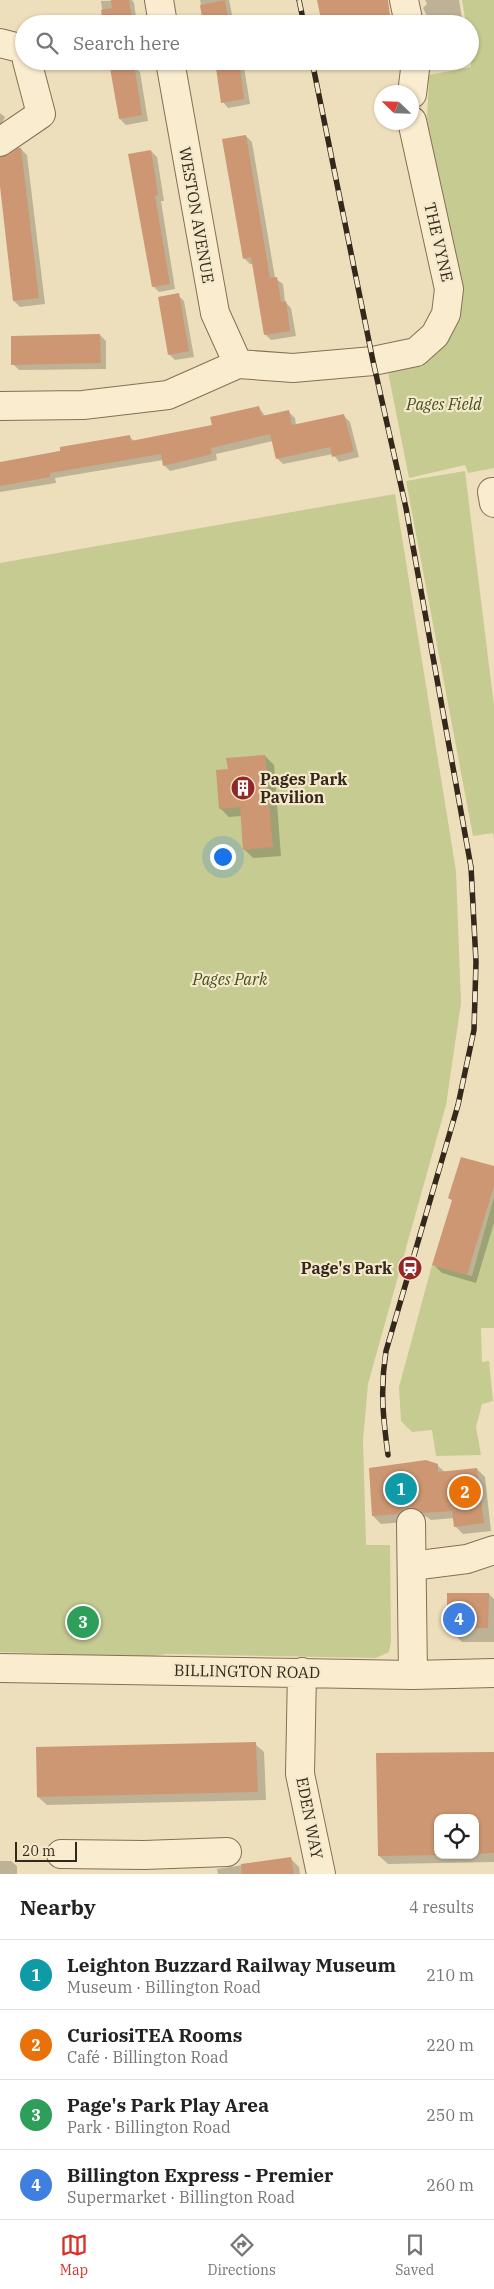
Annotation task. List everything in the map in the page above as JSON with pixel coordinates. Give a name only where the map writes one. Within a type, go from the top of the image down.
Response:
[{"type":"street","points":[[159,0],[162,15]]},
{"type":"street","points":[[404,0],[407,15]]},
{"type":"street","points":[[0,43],[15,47]]},
{"type":"street","points":[[0,142],[42,114],[30,70]]},
{"type":"street","name":"WESTON AVENUE","points":[[172,70],[215,313],[238,364]]},
{"type":"street","points":[[413,85],[415,70]]},
{"type":"street","name":"THE VYNE","points":[[238,364],[293,368],[374,361],[416,352],[435,335],[446,314],[449,289],[414,130]]},
{"type":"street","points":[[0,406],[83,405],[168,395],[238,364]]},
{"type":"street","points":[[411,1523],[413,1674]]},
{"type":"street","points":[[412,1566],[467,1559],[494,1550]]},
{"type":"street","name":"BILLINGTON ROAD","points":[[0,1668],[413,1674],[494,1673]]},
{"type":"street","name":"EDEN WAY","points":[[302,1672],[300,1774],[321,1874]]},
{"type":"street","points":[[61,1854],[145,1864],[227,1852]]},
{"type":"green space","name":"Pages Field","points":[[462,0],[494,0],[494,468],[468,473],[465,465],[409,478],[388,372],[440,346],[460,286],[427,120],[429,75],[455,70],[479,70],[479,15],[464,15]]},
{"type":"green space","points":[[465,471],[494,706],[494,838],[493,833],[473,836],[406,481]]},
{"type":"green space","name":"Pages Park","points":[[395,494],[456,871],[461,1003],[446,1105],[368,1384],[363,1440],[366,1545],[390,1545],[391,1641],[389,1652],[376,1658],[167,1654],[145,1657],[0,1652],[0,563]]},
{"type":"green space","points":[[494,1197],[494,1328],[481,1328],[482,1362],[489,1361],[493,1401],[482,1404],[476,1427],[481,1455],[436,1456],[432,1430],[412,1432],[401,1421],[399,1387],[432,1265],[472,1276]]},
{"type":"building","points":[[111,0],[129,0],[132,15],[102,15],[101,10],[112,8]]},
{"type":"building","points":[[225,0],[228,15],[202,15],[200,5]]},
{"type":"building","points":[[317,0],[388,0],[390,15],[320,15]]},
{"type":"building","points":[[110,70],[135,70],[142,115],[119,119]]},
{"type":"building","points":[[216,70],[240,70],[244,99],[221,103]]},
{"type":"building","points":[[246,135],[270,278],[277,277],[281,302],[286,301],[290,331],[264,335],[251,257],[243,259],[222,139]]},
{"type":"building","points":[[21,148],[39,298],[13,301],[0,186],[0,157],[8,155]]},
{"type":"building","points":[[151,150],[158,195],[155,196],[170,284],[152,287],[128,154]]},
{"type":"building","points":[[179,293],[189,351],[168,355],[158,297]]},
{"type":"building","points":[[100,334],[101,363],[11,365],[11,336]]},
{"type":"building","points":[[259,406],[262,416],[289,410],[292,425],[344,414],[354,451],[332,457],[330,447],[276,459],[270,434],[211,448],[212,454],[163,466],[161,454],[50,473],[50,477],[0,486],[0,462],[60,451],[60,447],[130,435],[131,441],[212,425],[210,417]]},
{"type":"building","name":"Pages Park Pavilion","points":[[265,755],[273,847],[243,850],[240,807],[219,809],[216,770],[228,769],[226,758]]},
{"type":"building","points":[[461,1157],[494,1166],[494,1186],[467,1275],[432,1265],[452,1200],[448,1198]]},
{"type":"building","points":[[426,1460],[438,1464],[438,1472],[477,1468],[484,1523],[454,1527],[452,1511],[422,1513],[411,1507],[403,1509],[398,1514],[372,1516],[369,1468]]},
{"type":"building","points":[[447,1593],[489,1593],[488,1628],[447,1629]]},
{"type":"building","points":[[256,1742],[258,1792],[37,1797],[36,1747]]},
{"type":"building","points":[[494,1752],[494,1853],[479,1854],[479,1814],[434,1814],[434,1855],[378,1856],[376,1753]]},
{"type":"building","points":[[291,1857],[294,1874],[242,1874],[241,1864]]},
{"type":"railway","points":[[299,0],[302,15]]},
{"type":"railway","points":[[314,70],[373,361],[406,508],[471,867],[476,962],[474,1030],[458,1105],[386,1351],[383,1403],[388,1455]]},
{"type":"place","name":"Pages Park Pavilion","points":[[243,788]]},
{"type":"place","name":"Page's Park","points":[[410,1268]]},
{"type":"place","name":"Leighton Buzzard Railway Museum","points":[[401,1489]]},
{"type":"place","name":"CuriosiTEA Rooms","points":[[465,1492]]},
{"type":"place","name":"Billington Express - Premier","points":[[459,1619]]},
{"type":"place","name":"Page's Park Play Area","points":[[83,1622]]}]
